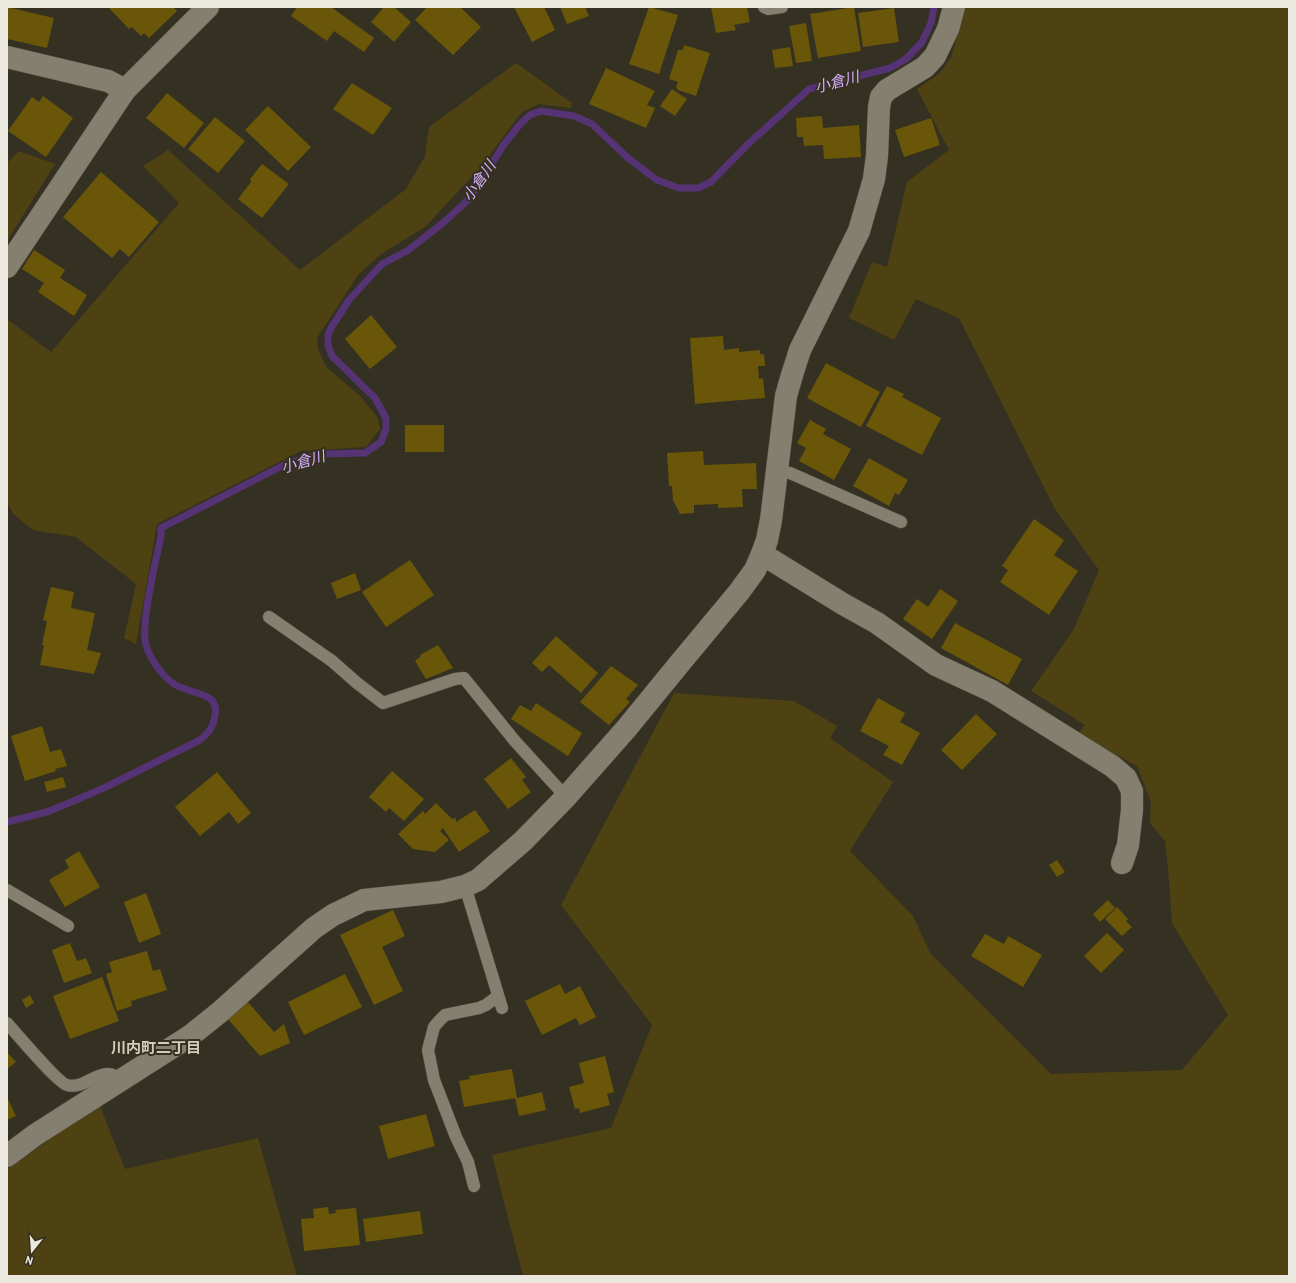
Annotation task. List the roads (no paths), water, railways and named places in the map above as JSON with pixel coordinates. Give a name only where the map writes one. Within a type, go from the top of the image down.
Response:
[{"type":"street","points":[[7,267],[125,90],[208,7]]},
{"type":"street","points":[[7,1156],[35,1135],[190,1036],[220,1012],[314,928],[334,915],[364,900],[442,892],[465,886],[478,880],[523,841],[566,797],[626,729],[739,592],[754,570],[767,540],[771,520],[786,396],[800,350],[859,232],[869,198],[877,156],[878,107],[881,97],[887,90],[925,67],[935,56],[948,29],[954,7]]},
{"type":"street","points":[[7,57],[108,82],[125,90]]},
{"type":"street","points":[[762,554],[843,604],[877,623],[936,665],[992,691],[1112,766],[1126,778],[1132,791],[1132,810],[1128,845],[1122,863]]},
{"type":"lane","points":[[764,7],[768,9],[782,7]]},
{"type":"lane","points":[[777,471],[790,472],[901,522]]},
{"type":"lane","points":[[269,617],[332,661],[356,683],[383,703],[456,679],[464,678],[514,740],[566,797]]},
{"type":"lane","points":[[465,886],[500,1002],[445,1015],[434,1027],[428,1050],[434,1080],[456,1137],[468,1162],[474,1186]]},
{"type":"lane","points":[[7,890],[68,926]]},
{"type":"lane","points":[[7,1023],[52,1073],[67,1086],[76,1085],[108,1073],[115,1074],[120,1080]]},
{"type":"waterway","name":"小倉川","points":[[7,822],[47,812],[106,787],[200,740],[209,732],[215,715],[213,701],[202,694],[180,687],[170,681],[153,661],[146,645],[145,623],[152,576],[161,537],[161,528],[288,463],[322,454],[365,453],[381,442],[386,429],[386,418],[375,398],[332,356],[328,345],[328,335],[331,328],[349,300],[382,264],[407,251],[443,223],[471,197],[503,146],[520,124],[530,115],[541,111],[574,116],[592,124],[628,158],[657,180],[679,188],[698,188],[711,182],[747,145],[809,89],[890,68],[906,59],[922,42],[931,23],[934,7]]},
{"type":"district","name":"川内町二丁目","points":[[156,1048]]}]
